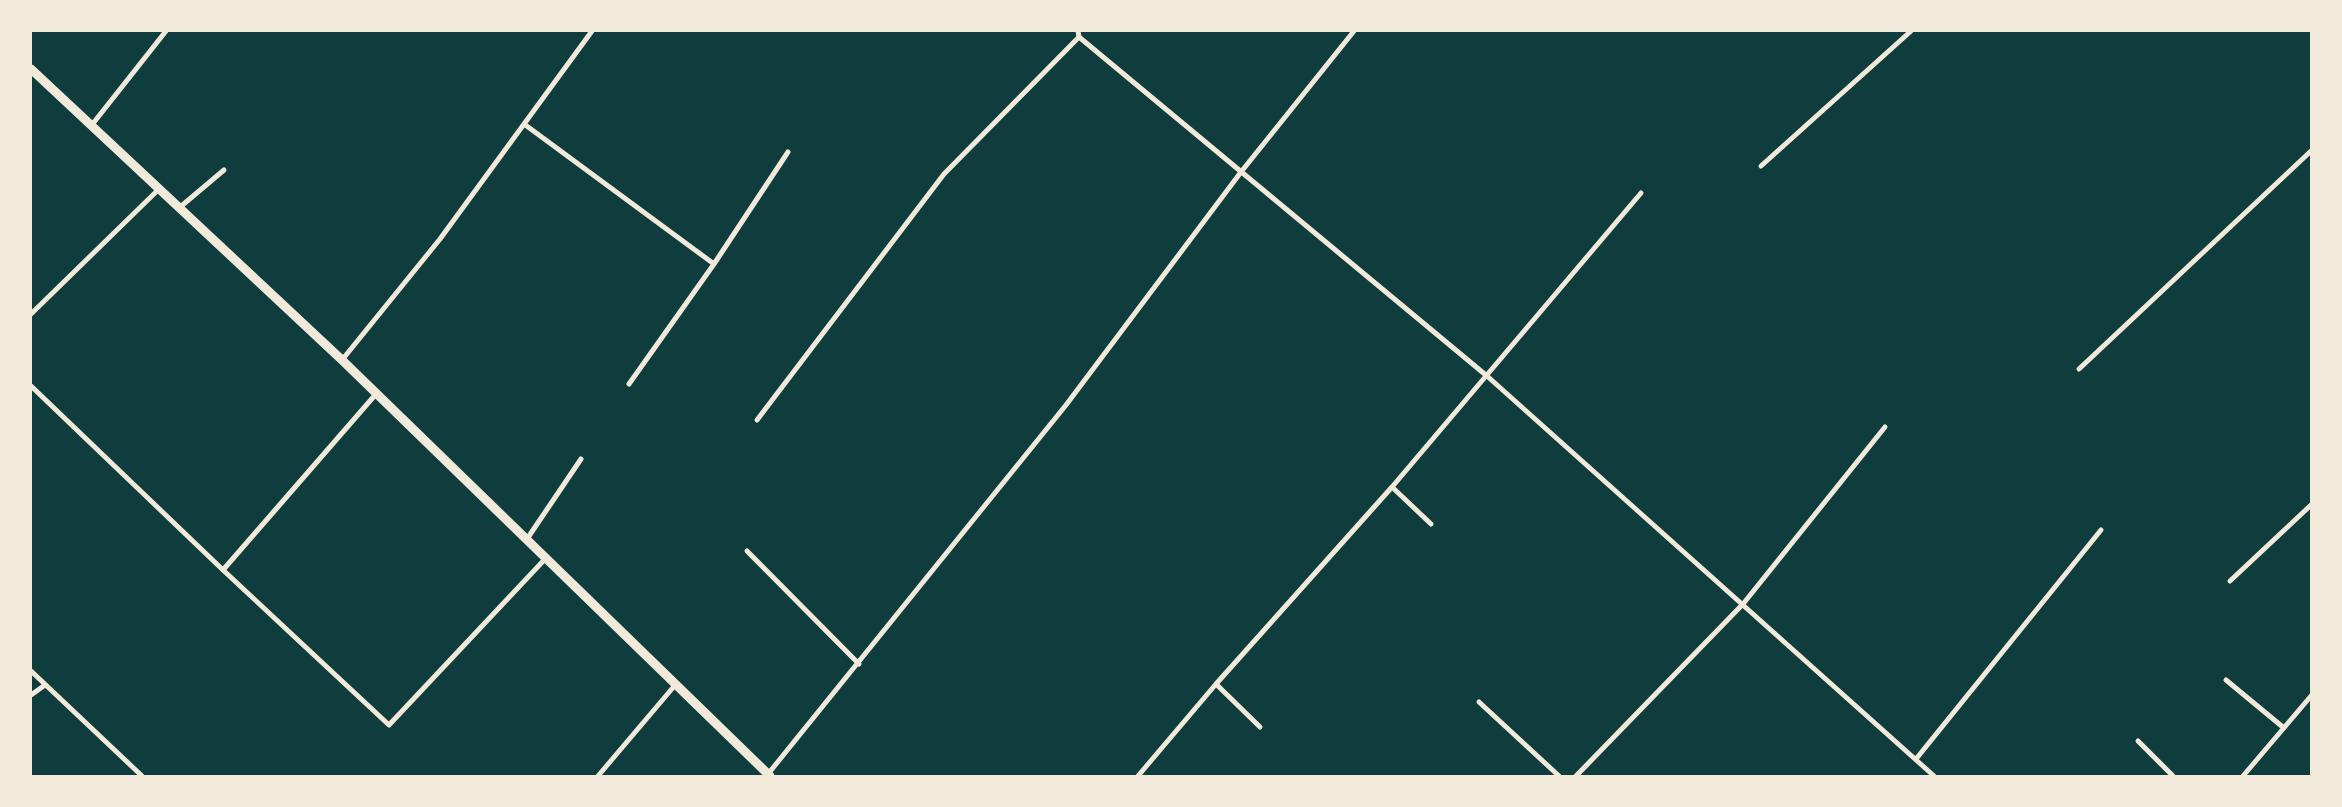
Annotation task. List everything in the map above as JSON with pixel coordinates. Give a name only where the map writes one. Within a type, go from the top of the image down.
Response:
[{"type":"street","points":[[92,126],[166,31]]},
{"type":"street","points":[[342,360],[440,239],[592,31]]},
{"type":"street","points":[[31,69],[342,360],[769,775],[1066,405],[1241,172],[1354,31]]},
{"type":"street","points":[[1761,166],[1911,31]]},
{"type":"street","points":[[757,420],[944,174],[1079,34],[1241,172],[1487,376],[1934,776]]},
{"type":"street","points":[[524,124],[714,264]]},
{"type":"street","points":[[2079,369],[2311,151]]},
{"type":"street","points":[[629,384],[714,264],[788,152]]},
{"type":"street","points":[[179,208],[224,170]]},
{"type":"street","points":[[31,314],[159,189]]},
{"type":"street","points":[[1147,776],[1140,774],[1216,684],[1392,487],[1642,193]]},
{"type":"street","points":[[32,388],[389,725],[546,558]]},
{"type":"street","points":[[223,570],[376,394]]},
{"type":"street","points":[[1576,776],[1743,604],[1884,427]]},
{"type":"street","points":[[527,540],[581,459]]},
{"type":"street","points":[[1392,487],[1431,524]]},
{"type":"street","points":[[2230,581],[2311,505]]},
{"type":"street","points":[[1916,760],[2101,530]]},
{"type":"street","points":[[747,551],[859,664]]},
{"type":"street","points":[[31,671],[142,776]]},
{"type":"street","points":[[2226,680],[2284,728]]},
{"type":"street","points":[[31,694],[45,684]]},
{"type":"street","points":[[598,776],[676,684]]},
{"type":"street","points":[[1216,684],[1260,727]]},
{"type":"street","points":[[2243,776],[2311,696]]},
{"type":"street","points":[[1479,702],[1559,776]]},
{"type":"street","points":[[2138,741],[2173,776]]}]
